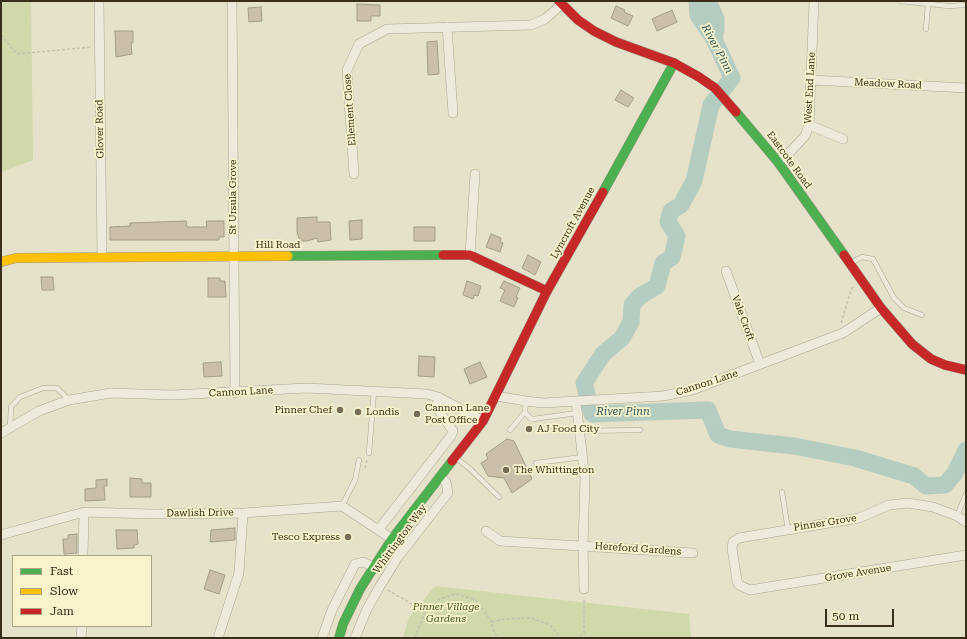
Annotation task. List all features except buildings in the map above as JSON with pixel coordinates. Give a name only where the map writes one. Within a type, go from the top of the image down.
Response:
[{"type":"street","name":"Glover Road","points":[[99,1],[102,257]]},
{"type":"street","name":"St Ursula Grove","points":[[232,1],[235,393]]},
{"type":"street","name":"West End Lane","points":[[778,162],[805,136],[809,125],[814,1]]},
{"type":"street","name":"Ellement Close","points":[[354,174],[347,70],[359,44],[387,29],[531,25],[545,19],[561,3]]},
{"type":"street","name":"Eastcote Road","points":[[561,3],[578,20],[594,31],[616,42],[674,63],[715,88],[778,162],[880,308],[912,344],[931,360],[966,370]]},
{"type":"street","points":[[446,27],[453,113]]},
{"type":"street","name":"Lyncroft Avenue","points":[[496,396],[509,366],[547,291],[674,63]]},
{"type":"street","name":"Meadow Road","points":[[811,80],[966,88]]},
{"type":"street","points":[[809,125],[843,139]]},
{"type":"street","points":[[470,255],[475,174]]},
{"type":"street","name":"Hill Road","points":[[1,262],[16,258],[470,255],[547,291]]},
{"type":"street","name":"Vale Croft","points":[[726,271],[760,364]]},
{"type":"street","name":"Cannon Lane","points":[[496,396],[526,402],[543,403],[663,396],[692,390],[837,336],[880,308]]},
{"type":"street","name":"Cannon Lane","points":[[1,433],[39,411],[69,400],[111,393],[173,395],[235,393],[306,388],[427,394],[438,397],[483,421]]},
{"type":"street","name":"Whittington Way","points":[[339,638],[343,624],[360,589],[392,539],[483,421],[496,396]]},
{"type":"street","points":[[379,529],[451,436],[453,431],[451,426],[437,408],[438,397]]},
{"type":"street","name":"Hereford Gardens","points":[[579,401],[577,413],[586,479],[583,545],[584,589]]},
{"type":"street","name":"Whittington Way","points":[[354,638],[380,586],[398,557],[448,493],[446,482],[440,477]]},
{"type":"street","name":"Pinner Grove","points":[[750,590],[739,585],[732,548],[734,542],[738,538],[859,518],[889,505],[908,502],[933,507],[957,516],[966,522]]},
{"type":"street","points":[[342,506],[392,539]]},
{"type":"street","name":"Dawlish Drive","points":[[1,535],[84,512],[153,514],[243,513],[342,506]]},
{"type":"street","points":[[83,555],[84,512]]},
{"type":"street","points":[[218,638],[240,573],[243,513]]},
{"type":"street","name":"Hereford Gardens","points":[[486,531],[500,541],[693,553]]},
{"type":"street","name":"Grove Avenue","points":[[750,590],[966,555]]},
{"type":"street","name":"Whittington Way","points":[[322,638],[332,610],[355,564],[364,562],[374,567]]},
{"type":"street","points":[[82,627],[82,638]]},
{"type":"lane","points":[[900,1],[949,6],[966,5]]},
{"type":"lane","points":[[926,29],[928,4]]},
{"type":"lane","points":[[850,264],[862,257],[873,259],[894,298],[904,308],[922,315]]},
{"type":"lane","points":[[10,428],[11,407],[20,397],[43,388],[57,388],[69,400]]},
{"type":"lane","points":[[369,453],[374,391]]},
{"type":"lane","points":[[510,430],[525,412],[526,402]]},
{"type":"lane","points":[[525,412],[530,418],[533,419],[577,413]]},
{"type":"lane","points":[[579,430],[640,430]]},
{"type":"lane","points":[[455,457],[470,468],[499,497]]},
{"type":"lane","points":[[536,463],[583,457]]},
{"type":"lane","points":[[342,506],[355,480],[359,460]]},
{"type":"lane","points":[[782,492],[788,530]]},
{"type":"lane","points":[[957,516],[966,494]]},
{"type":"path","points":[[1,35],[17,54],[99,47]]},
{"type":"path","points":[[837,336],[851,290],[855,286]]},
{"type":"path","points":[[380,586],[425,612]]},
{"type":"path","points":[[575,638],[584,634],[584,589]]},
{"type":"path","points":[[415,638],[425,612],[440,599],[456,594],[475,599],[492,622],[493,630],[498,638]]},
{"type":"path","points":[[492,622],[504,619],[531,618],[550,625],[561,638]]},
{"type":"green space","points":[[1,1],[31,1],[33,160],[1,172]]},
{"type":"green space","name":"Pinner Village Gardens","points":[[435,586],[689,614],[691,638],[403,638],[409,617]]},
{"type":"waterway","name":"River Pinn","points":[[697,1],[698,15],[714,39],[732,78],[711,105],[694,181],[681,205],[671,211],[668,222],[677,236],[672,257],[663,263],[657,286],[640,296],[632,305],[631,322],[622,338],[603,354],[584,383],[592,414],[708,410],[718,435],[730,439],[794,446],[855,458],[914,476],[926,486],[945,485],[955,473],[966,450]]},
{"type":"waterway","points":[[708,1],[716,19],[714,39]]},
{"type":"traffic: fast","points":[[603,192],[674,63]]},
{"type":"traffic: fast","points":[[736,112],[778,162],[844,255]]},
{"type":"traffic: fast","points":[[288,256],[443,255]]},
{"type":"traffic: fast","points":[[339,638],[343,624],[360,589],[392,539],[452,461]]},
{"type":"traffic: slow","points":[[1,262],[16,258],[288,256]]},
{"type":"traffic: jam","points":[[559,1],[578,20],[594,31],[616,42],[674,63],[699,77],[715,88],[736,112]]},
{"type":"traffic: jam","points":[[452,461],[483,421],[547,291],[603,192]]},
{"type":"traffic: jam","points":[[443,255],[470,255],[547,291]]},
{"type":"traffic: jam","points":[[844,255],[881,308],[912,344],[931,359],[945,365],[966,370]]},
{"type":"place","name":"Pinner Chef","points":[[340,410]]},
{"type":"place","name":"Londis","points":[[358,412]]},
{"type":"place","name":"Cannon Lane Post Office","points":[[417,414]]},
{"type":"place","name":"AJ Food City","points":[[529,429]]},
{"type":"place","name":"The Whittington","points":[[506,470]]},
{"type":"place","name":"Tesco Express","points":[[348,537]]}]
